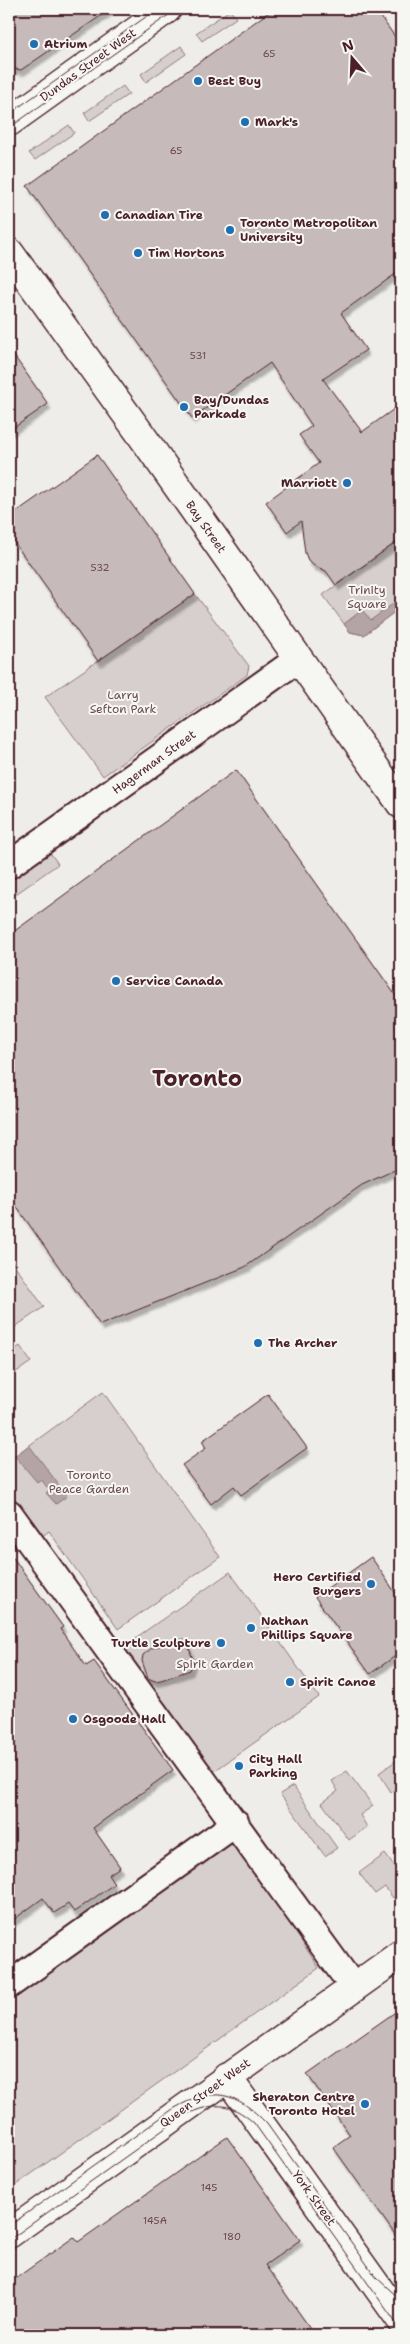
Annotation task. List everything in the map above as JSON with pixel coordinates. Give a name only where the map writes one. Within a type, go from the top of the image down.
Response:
[{"type":"main road","name":"Dundas Street West","points":[[9,122],[168,9]]},
{"type":"main road","name":"Bay Street","points":[[9,252],[142,436],[401,804]]},
{"type":"main road","name":"Queen Street West","points":[[9,2234],[401,1954]]},
{"type":"main road","name":"York Street","points":[[227,2077],[401,2320]]},
{"type":"street","name":"Hagerman Street","points":[[9,865],[298,659]]},
{"type":"street","points":[[9,1513],[354,1988]]},
{"type":"street","points":[[9,1984],[236,1823]]},
{"type":"green space","points":[[230,10],[236,18],[202,41],[196,33]]},
{"type":"green space","points":[[181,46],[186,54],[146,82],[141,74]]},
{"type":"green space","points":[[123,86],[129,94],[89,121],[84,113]]},
{"type":"green space","points":[[69,125],[74,133],[35,160],[29,153]]},
{"type":"green space","name":"Trinity Square","points":[[401,539],[401,607],[364,635],[350,632],[323,595]]},
{"type":"green space","name":"Larry Sefton Park","points":[[195,594],[249,666],[247,675],[103,776],[45,697]]},
{"type":"green space","points":[[49,851],[58,864],[9,899],[9,879]]},
{"type":"green space","points":[[9,1257],[44,1307],[9,1331]]},
{"type":"green space","points":[[20,1346],[31,1362],[9,1377],[9,1354]]},
{"type":"green space","name":"Toronto Peace Garden","points":[[103,1392],[220,1557],[118,1629],[49,1531],[40,1538],[9,1493],[9,1460]]},
{"type":"green space","name":"Spirit Garden","points":[[230,1572],[319,1697],[213,1772],[121,1648]]},
{"type":"green space","points":[[401,1757],[401,1785],[391,1792],[379,1773]]},
{"type":"green space","points":[[347,1771],[373,1806],[360,1815],[367,1827],[349,1840],[322,1803],[338,1791],[332,1781]]},
{"type":"green space","points":[[293,1786],[337,1848],[325,1856],[280,1794]]},
{"type":"green space","points":[[234,1838],[319,1968],[9,2190],[9,2000]]},
{"type":"green space","points":[[385,1854],[401,1876],[401,1893],[393,1898],[385,1887],[375,1894],[359,1873]]},
{"type":"shaded area","points":[[401,598],[401,607],[364,635],[350,632],[344,624],[362,610],[371,620]]},
{"type":"shaded area","points":[[29,1445],[67,1496],[56,1504],[46,1493],[49,1490],[41,1479],[37,1482],[15,1456]]},
{"type":"building","name":"Atrium","points":[[9,9],[111,9],[21,70],[9,68]]},
{"type":"building","name":"Toronto Metropolitan University","points":[[273,9],[375,9],[401,45],[401,270],[341,313],[366,350],[323,379],[362,432],[401,404],[401,539],[336,585],[326,571],[313,565],[308,560],[305,553],[301,521],[287,532],[266,502],[319,463],[299,435],[312,426],[270,363],[192,418],[27,186]]},
{"type":"building","points":[[9,349],[48,404],[9,431]]},
{"type":"building","points":[[97,455],[195,594],[98,661],[9,535],[9,517]]},
{"type":"building","points":[[236,770],[401,1003],[401,1167],[362,1185],[245,1267],[100,1325],[9,1196],[9,935]]},
{"type":"building","points":[[268,1394],[307,1448],[241,1495],[234,1486],[211,1504],[182,1465],[206,1448],[202,1441]]},
{"type":"building","name":"Osgoode Hall","points":[[9,1552],[63,1627],[60,1629],[86,1666],[94,1661],[173,1770],[93,1828],[120,1867],[108,1875],[114,1884],[74,1912],[68,1904],[54,1913],[43,1898],[9,1923]]},
{"type":"building","points":[[371,1557],[401,1601],[401,1652],[370,1674],[315,1597]]},
{"type":"building","points":[[184,1639],[193,1660],[190,1670],[161,1680],[155,1681],[148,1678],[142,1661],[143,1655],[152,1648]]},
{"type":"building","name":"Sheraton Centre Toronto Hotel","points":[[401,2008],[401,2243],[333,2147],[350,2135],[307,2074]]},
{"type":"building","points":[[227,2137],[300,2240],[265,2265],[315,2335],[9,2335],[9,2283],[74,2237],[78,2242]]},
{"type":"tram line","points":[[9,114],[157,9]]},
{"type":"tram line","points":[[9,128],[177,9]]},
{"type":"tram line","points":[[9,2226],[173,2109],[200,2097],[223,2096],[245,2104],[267,2124],[376,2277],[401,2300]]},
{"type":"tram line","points":[[9,2240],[184,2115],[212,2106],[228,2107],[236,2110],[254,2123],[401,2330]]},
{"type":"place","name":"Atrium","points":[[34,44]]},
{"type":"place","name":"Best Buy","points":[[198,81]]},
{"type":"place","name":"Mark's","points":[[245,122]]},
{"type":"place","name":"Canadian Tire","points":[[105,215]]},
{"type":"place","name":"Toronto Metropolitan University","points":[[230,230]]},
{"type":"place","name":"Tim Hortons","points":[[138,253]]},
{"type":"place","name":"Bay/Dundas Parkade","points":[[184,407]]},
{"type":"place","name":"Marriott","points":[[347,483]]},
{"type":"place","name":"Service Canada","points":[[116,981]]},
{"type":"place","name":"The Archer","points":[[258,1343]]},
{"type":"place","name":"Hero Certified Burgers","points":[[371,1584]]},
{"type":"place","name":"Nathan Phillips Square","points":[[251,1628]]},
{"type":"place","name":"Turtle Sculpture","points":[[221,1643]]},
{"type":"place","name":"Spirit Canoe","points":[[290,1682]]},
{"type":"place","name":"Osgoode Hall","points":[[73,1719]]},
{"type":"place","name":"City Hall Parking","points":[[239,1766]]},
{"type":"place","name":"Sheraton Centre Toronto Hotel","points":[[365,2104]]},
{"type":"district","name":"Toronto","points":[[197,1078]]}]
